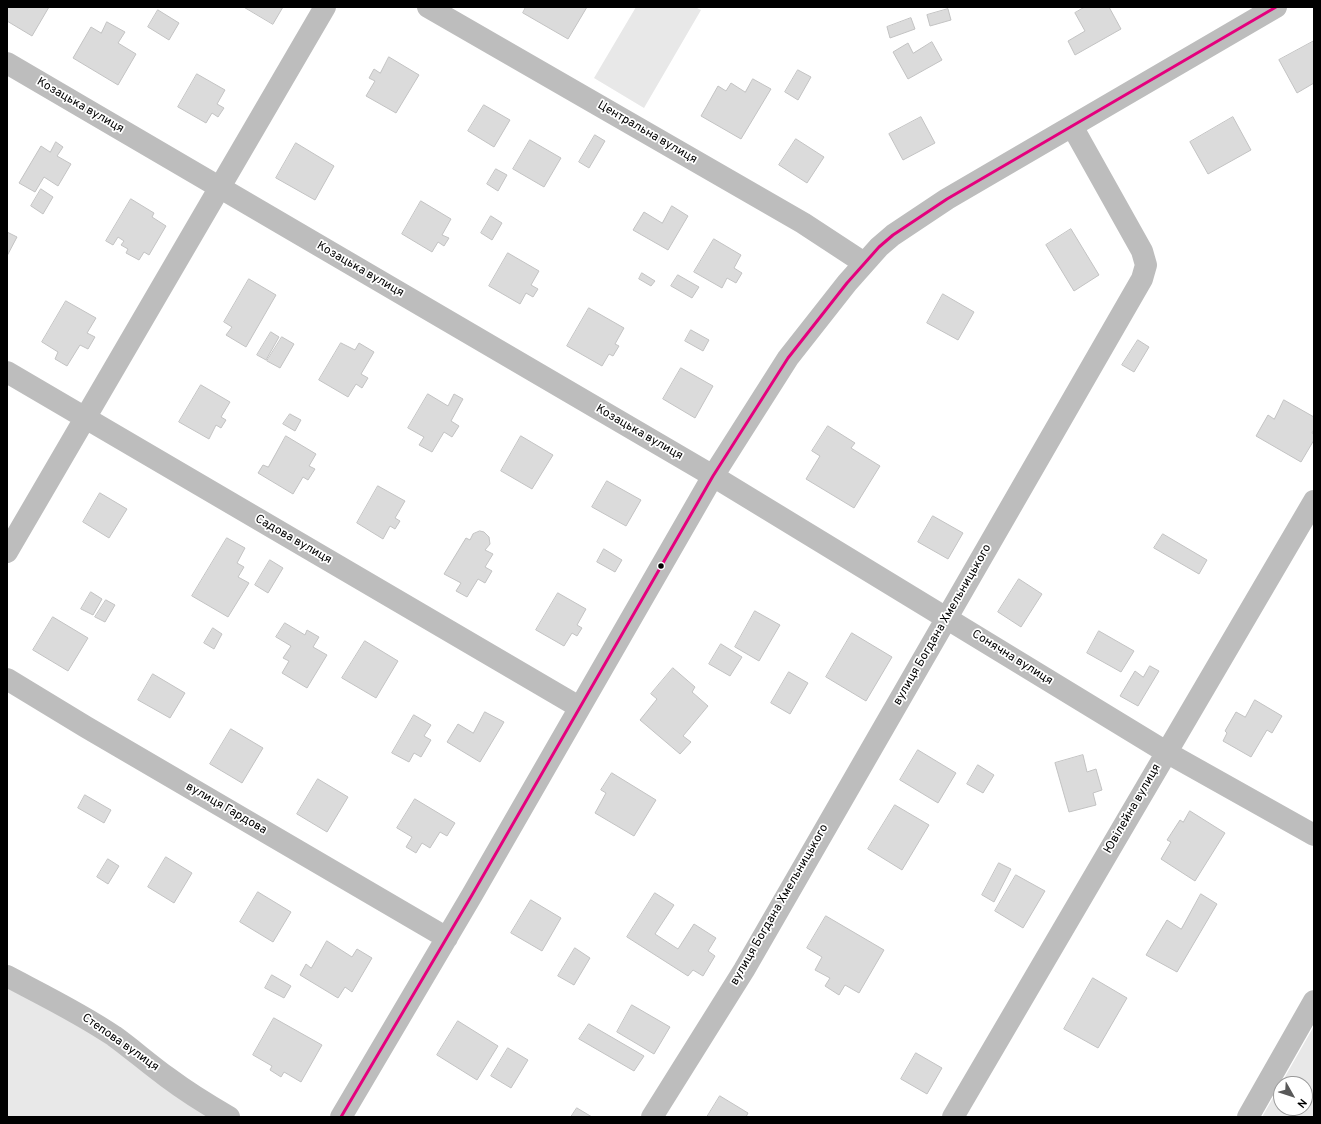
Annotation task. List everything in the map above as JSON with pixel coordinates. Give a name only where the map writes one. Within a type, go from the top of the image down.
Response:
[{"type":"street","points":[[7,552],[325,7]]},
{"type":"street","name":"Центральна вулиця","points":[[428,7],[803,223],[864,263]]},
{"type":"street","points":[[341,1117],[447,938],[713,476],[788,358],[864,263],[893,235],[947,199],[1276,7]]},
{"type":"street","name":"Козацька вулиця","points":[[7,63],[713,476]]},
{"type":"street","name":"вулиця Богдана Хмельницького","points":[[652,1117],[744,970],[1145,272],[1146,265],[1142,251],[1072,126]]},
{"type":"street","name":"Садова вулиця","points":[[7,372],[579,707]]},
{"type":"street","name":"Сонячна вулиця","points":[[713,476],[1166,752],[1314,835]]},
{"type":"street","name":"Ювілейна вулиця","points":[[953,1117],[1314,501]]},
{"type":"street","name":"вулиця Гардова","points":[[7,679],[86,727],[447,938]]},
{"type":"street","name":"Степова вулиця","points":[[7,976],[69,1008],[101,1027],[141,1056],[177,1085],[229,1117]]},
{"type":"street","points":[[1248,1117],[1314,1001]]},
{"type":"shaded area","points":[[636,7],[695,7],[701,10],[644,108],[594,78]]},
{"type":"shaded area","points":[[7,983],[63,1012],[213,1117],[7,1117]]},
{"type":"shaded area","points":[[1314,1026],[1314,1117],[1262,1117],[1273,1098],[1273,1116],[1313,1116],[1313,1076],[1285,1076]]},
{"type":"building","points":[[7,7],[49,7],[32,36],[7,21]]},
{"type":"building","points":[[244,7],[283,7],[273,24]]},
{"type":"building","points":[[526,7],[587,7],[568,39],[523,13]]},
{"type":"building","points":[[1085,7],[1109,7],[1121,29],[1075,55],[1068,41],[1085,31],[1075,13]]},
{"type":"building","points":[[948,9],[951,20],[930,26],[927,15]]},
{"type":"building","points":[[158,10],[179,23],[169,40],[148,27]]},
{"type":"building","points":[[911,18],[915,29],[890,38],[887,27]]},
{"type":"building","points":[[107,22],[125,32],[118,43],[136,54],[118,85],[73,58],[91,27],[101,33]]},
{"type":"building","points":[[1314,41],[1314,83],[1297,93],[1279,60]]},
{"type":"building","points":[[932,42],[942,60],[908,79],[893,52],[908,43],[913,53]]},
{"type":"building","points":[[389,57],[419,75],[396,113],[366,96],[375,81],[369,78],[374,69],[380,73]]},
{"type":"building","points":[[798,70],[811,77],[798,100],[785,92]]},
{"type":"building","points":[[197,74],[225,90],[217,104],[224,108],[218,117],[212,113],[206,123],[178,107]]},
{"type":"building","points":[[753,79],[771,89],[741,139],[701,116],[718,86],[726,91],[731,83],[745,92]]},
{"type":"building","points":[[484,105],[510,120],[494,147],[468,131]]},
{"type":"building","points":[[921,117],[935,143],[903,160],[889,134]]},
{"type":"building","points":[[1233,117],[1251,150],[1208,174],[1190,142]]},
{"type":"building","points":[[595,135],[605,141],[589,168],[579,162]]},
{"type":"building","points":[[796,139],[824,157],[807,183],[779,165]]},
{"type":"building","points":[[530,140],[561,158],[544,187],[513,169]]},
{"type":"building","points":[[56,142],[63,147],[57,156],[71,164],[58,186],[44,177],[35,192],[19,183],[41,146],[50,152]]},
{"type":"building","points":[[296,143],[334,166],[315,200],[276,178]]},
{"type":"building","points":[[496,169],[507,175],[498,191],[487,184]]},
{"type":"building","points":[[41,189],[53,197],[43,214],[31,206]]},
{"type":"building","points":[[131,199],[154,213],[152,217],[166,226],[149,255],[144,252],[139,260],[126,253],[128,249],[121,245],[124,241],[118,237],[113,245],[106,241]]},
{"type":"building","points":[[421,201],[451,219],[442,235],[449,238],[444,246],[438,242],[432,252],[402,234]]},
{"type":"building","points":[[672,206],[688,216],[668,250],[633,230],[644,212],[662,223]]},
{"type":"building","points":[[491,216],[502,223],[492,240],[481,233]]},
{"type":"building","points":[[1071,229],[1099,275],[1074,291],[1046,245]]},
{"type":"building","points":[[7,232],[17,237],[7,256]]},
{"type":"building","points":[[714,239],[741,255],[734,268],[742,273],[736,283],[727,278],[722,288],[694,272]]},
{"type":"building","points":[[508,253],[539,271],[531,285],[538,289],[533,297],[526,293],[520,304],[489,286]]},
{"type":"building","points":[[642,273],[655,281],[651,286],[639,279]]},
{"type":"building","points":[[678,275],[699,287],[692,298],[671,286]]},
{"type":"building","points":[[249,279],[276,295],[246,347],[226,335],[232,327],[224,322]]},
{"type":"building","points":[[943,294],[974,312],[958,340],[927,323]]},
{"type":"building","points":[[66,301],[96,318],[87,333],[95,337],[88,349],[80,345],[67,366],[55,359],[58,352],[42,342]]},
{"type":"building","points":[[589,308],[624,328],[615,344],[619,346],[613,356],[609,354],[602,366],[567,346]]},
{"type":"building","points":[[691,330],[709,340],[703,351],[685,341]]},
{"type":"building","points":[[271,332],[279,337],[266,360],[257,355]]},
{"type":"building","points":[[282,337],[294,344],[280,368],[267,361]]},
{"type":"building","points":[[1138,340],[1149,347],[1134,372],[1122,365]]},
{"type":"building","points":[[341,343],[355,350],[359,343],[374,352],[361,374],[368,378],[362,388],[356,384],[348,397],[319,380]]},
{"type":"building","points":[[681,368],[713,386],[695,418],[663,399]]},
{"type":"building","points":[[201,385],[230,402],[221,417],[226,420],[221,428],[216,425],[209,439],[179,422]]},
{"type":"building","points":[[428,394],[448,406],[454,394],[463,399],[451,421],[459,426],[452,437],[444,432],[432,452],[419,445],[424,437],[408,428]]},
{"type":"building","points":[[1284,400],[1314,417],[1314,429],[1312,433],[1314,434],[1314,440],[1301,462],[1256,436],[1268,415],[1274,419]]},
{"type":"building","points":[[290,414],[301,420],[295,431],[283,424]]},
{"type":"building","points":[[828,426],[855,443],[851,448],[880,466],[854,508],[806,479],[820,456],[812,451]]},
{"type":"building","points":[[286,436],[316,454],[309,466],[315,469],[308,480],[303,477],[293,494],[258,473],[263,465],[268,467]]},
{"type":"building","points":[[521,436],[553,455],[532,489],[501,471]]},
{"type":"building","points":[[607,481],[641,500],[626,526],[592,507]]},
{"type":"building","points":[[378,486],[405,501],[395,518],[400,521],[395,529],[390,526],[383,539],[357,523]]},
{"type":"building","points":[[100,493],[127,509],[109,538],[83,522]]},
{"type":"building","points":[[933,516],[963,533],[948,559],[918,542]]},
{"type":"building","points":[[480,531],[484,532],[489,537],[490,544],[485,550],[493,554],[485,567],[492,571],[485,583],[478,579],[467,597],[456,591],[461,583],[444,574],[466,538],[470,540],[473,534]]},
{"type":"building","points":[[1163,534],[1207,560],[1199,574],[1154,548]]},
{"type":"building","points":[[227,538],[245,548],[237,563],[244,567],[238,577],[249,583],[228,617],[192,596]]},
{"type":"building","points":[[604,549],[622,560],[615,572],[597,562]]},
{"type":"building","points":[[270,560],[283,568],[268,593],[255,585]]},
{"type":"building","points":[[1019,579],[1042,594],[1021,627],[998,612]]},
{"type":"building","points":[[91,592],[102,599],[93,615],[81,609]]},
{"type":"building","points":[[558,593],[586,609],[577,625],[582,628],[577,636],[572,633],[564,646],[536,630]]},
{"type":"building","points":[[106,600],[115,605],[105,622],[95,617]]},
{"type":"building","points":[[755,611],[780,625],[759,661],[735,647]]},
{"type":"building","points":[[53,617],[88,638],[68,671],[33,650]]},
{"type":"building","points":[[285,623],[305,635],[307,630],[319,637],[313,647],[327,655],[307,688],[282,673],[289,661],[283,658],[291,646],[276,637]]},
{"type":"building","points":[[213,628],[222,634],[214,649],[204,643]]},
{"type":"building","points":[[1099,631],[1134,651],[1121,672],[1087,653]]},
{"type":"building","points":[[852,633],[892,657],[866,701],[826,677]]},
{"type":"building","points":[[365,641],[398,661],[376,698],[342,678]]},
{"type":"building","points":[[721,644],[742,657],[730,676],[709,664]]},
{"type":"building","points":[[1150,666],[1159,671],[1138,706],[1120,696],[1135,671],[1143,677]]},
{"type":"building","points":[[673,668],[695,687],[692,692],[708,706],[683,736],[691,742],[680,754],[640,720],[657,699],[651,694]]},
{"type":"building","points":[[789,672],[808,683],[790,714],[771,703]]},
{"type":"building","points":[[153,674],[185,693],[170,718],[138,700]]},
{"type":"building","points":[[1255,700],[1282,716],[1272,733],[1267,730],[1251,757],[1223,741],[1227,733],[1225,731],[1236,712],[1245,717]]},
{"type":"building","points":[[485,712],[504,722],[480,762],[447,742],[458,724],[473,733]]},
{"type":"building","points":[[414,715],[431,725],[424,736],[431,740],[421,757],[414,753],[409,762],[392,753]]},
{"type":"building","points":[[231,729],[263,748],[242,783],[210,764]]},
{"type":"building","points":[[918,750],[956,773],[938,803],[900,780]]},
{"type":"building","points":[[1083,755],[1087,772],[1096,769],[1102,790],[1093,793],[1096,805],[1069,812],[1055,763]]},
{"type":"building","points":[[978,765],[994,775],[983,793],[967,784]]},
{"type":"building","points":[[612,773],[656,800],[634,836],[595,813],[606,793],[601,790]]},
{"type":"building","points":[[318,779],[348,797],[327,832],[297,814]]},
{"type":"building","points":[[85,795],[111,810],[104,823],[78,808]]},
{"type":"building","points":[[415,799],[455,823],[447,836],[440,832],[430,848],[422,843],[416,853],[406,847],[412,837],[397,828]]},
{"type":"building","points":[[895,805],[929,825],[902,870],[868,849]]},
{"type":"building","points":[[1190,811],[1225,833],[1195,881],[1161,859],[1171,842],[1167,840],[1180,820],[1183,822]]},
{"type":"building","points":[[166,857],[192,873],[174,903],[148,887]]},
{"type":"building","points":[[108,859],[119,866],[108,884],[97,877]]},
{"type":"building","points":[[999,863],[1011,869],[994,902],[982,895]]},
{"type":"building","points":[[1016,875],[1045,891],[1023,928],[995,911]]},
{"type":"building","points":[[258,892],[291,912],[273,942],[240,922]]},
{"type":"building","points":[[655,893],[674,905],[655,934],[678,949],[694,924],[716,938],[708,951],[715,956],[703,976],[693,970],[688,976],[627,937]]},
{"type":"building","points":[[1201,894],[1217,904],[1177,972],[1146,955],[1167,920],[1181,929]]},
{"type":"building","points":[[531,900],[561,918],[542,951],[511,933]]},
{"type":"building","points":[[826,916],[884,950],[859,993],[845,985],[839,995],[825,986],[830,978],[815,970],[822,957],[807,948]]},
{"type":"building","points":[[327,941],[352,957],[357,949],[372,958],[352,992],[345,987],[338,998],[300,975],[306,964],[311,968]]},
{"type":"building","points":[[575,948],[590,958],[574,985],[558,976]]},
{"type":"building","points":[[272,975],[291,986],[284,998],[265,988]]},
{"type":"building","points":[[1093,978],[1127,998],[1098,1048],[1064,1029]]},
{"type":"building","points":[[632,1005],[670,1027],[654,1054],[617,1032]]},
{"type":"building","points":[[274,1018],[322,1045],[301,1082],[284,1072],[281,1077],[270,1070],[272,1066],[253,1055]]},
{"type":"building","points":[[458,1021],[498,1046],[477,1080],[437,1055]]},
{"type":"building","points":[[589,1024],[644,1056],[634,1071],[579,1039]]},
{"type":"building","points":[[508,1048],[528,1060],[511,1088],[491,1076]]},
{"type":"building","points":[[916,1053],[942,1068],[927,1094],[901,1079]]},
{"type":"building","points":[[720,1096],[748,1113],[746,1117],[707,1117]]},
{"type":"building","points":[[577,1108],[592,1117],[571,1117]]},
{"type":"transit line","points":[[341,1117],[472,895],[713,476],[788,358],[847,283],[879,247],[893,235],[947,199],[1276,7]]}]
